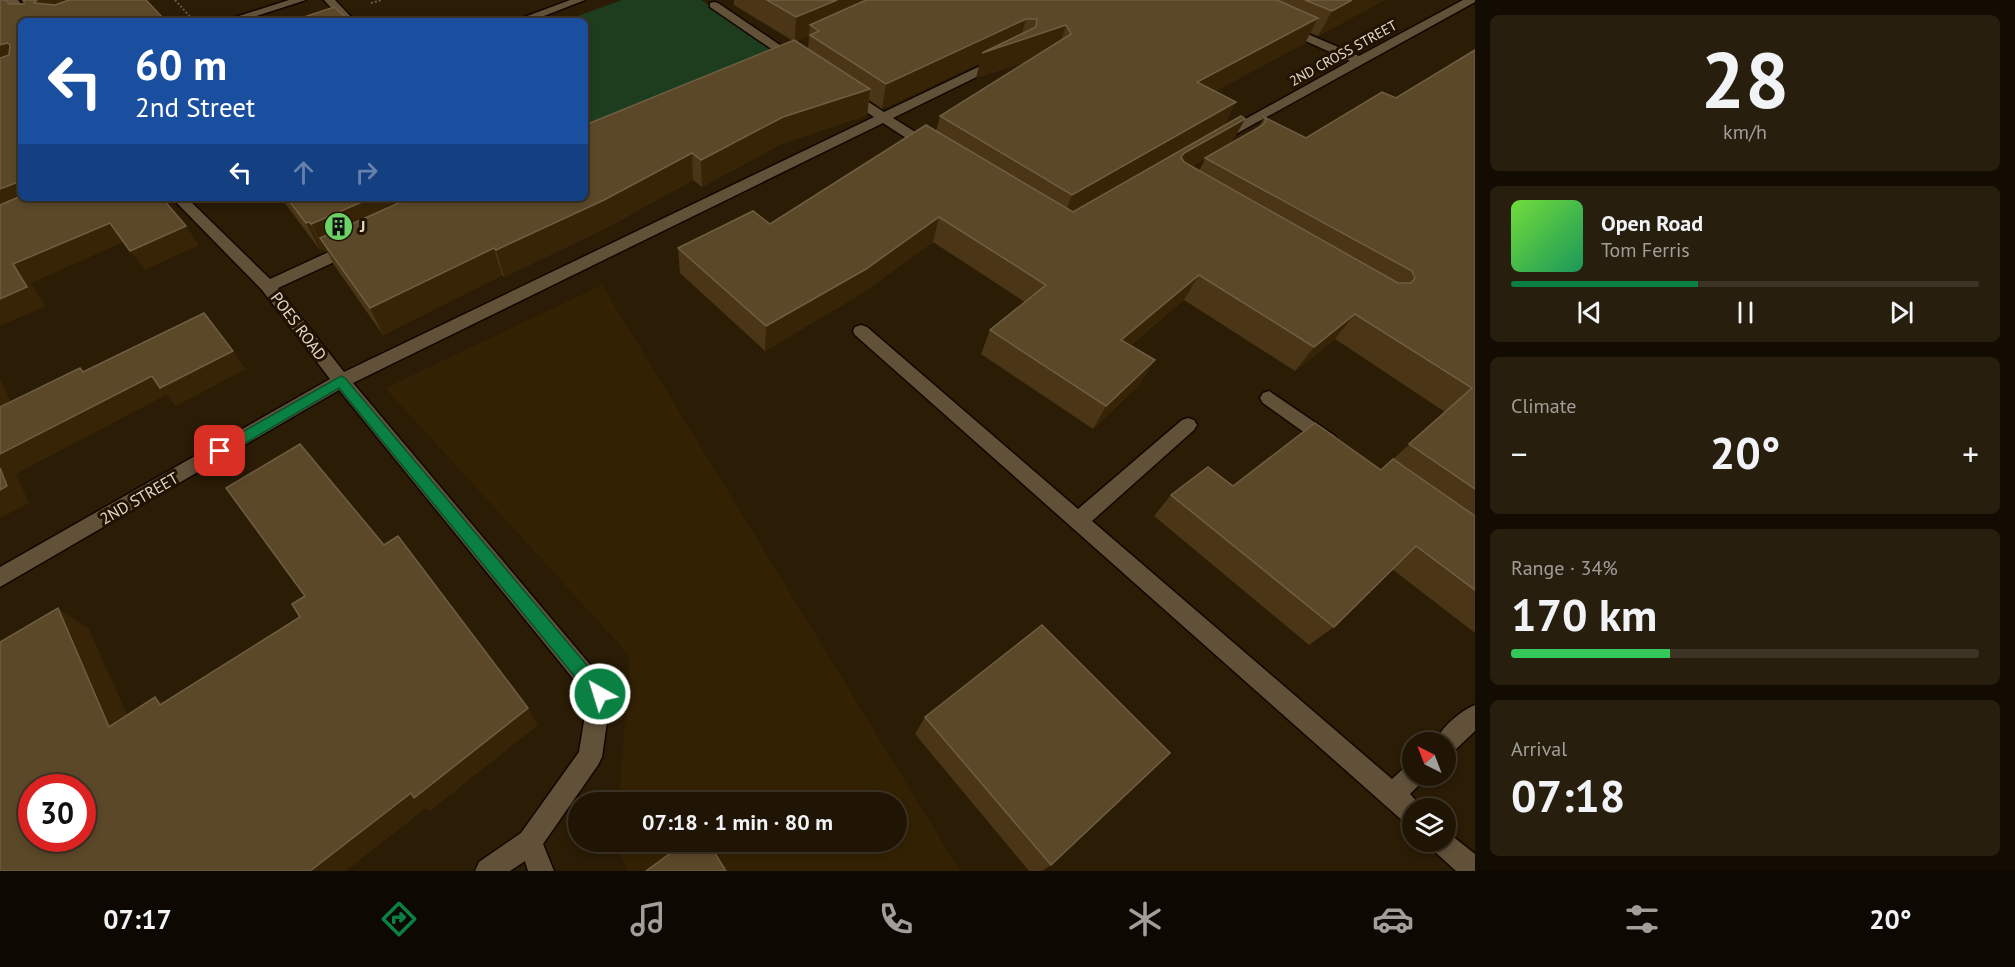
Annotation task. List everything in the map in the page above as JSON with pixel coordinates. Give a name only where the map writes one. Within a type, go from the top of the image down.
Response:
[{"type":"street","points":[[239,18],[301,0]]},
{"type":"street","points":[[329,0],[346,18]]},
{"type":"street","name":"2ND CROSS STREET","points":[[1209,143],[1471,0]]},
{"type":"street","points":[[528,18],[571,1]]},
{"type":"street","points":[[0,3],[14,2],[27,18]]},
{"type":"street","points":[[714,5],[805,66]]},
{"type":"street","points":[[1274,24],[1360,61]]},
{"type":"street","name":"2ND STREET","points":[[0,578],[341,381],[1014,53]]},
{"type":"street","points":[[834,86],[943,156]]},
{"type":"street","points":[[1229,132],[1243,145]]},
{"type":"street","name":"POES ROAD","points":[[182,201],[268,286],[341,381],[600,694],[590,758],[530,842],[488,871]]},
{"type":"street","points":[[268,286],[366,242]]},
{"type":"street","points":[[861,331],[1402,803]]},
{"type":"street","points":[[1269,398],[1344,452]]},
{"type":"street","points":[[1079,520],[1188,425]]},
{"type":"street","points":[[1456,734],[1475,716]]},
{"type":"street","points":[[1393,794],[1402,785]]},
{"type":"street","points":[[530,842],[541,871]]},
{"type":"street","points":[[1454,852],[1475,871]]},
{"type":"path","points":[[176,0],[191,18]]},
{"type":"shaded area","points":[[602,285],[960,871],[628,871],[619,852],[907,852],[907,792],[620,792],[630,656],[385,388]]},
{"type":"green space","points":[[622,0],[701,0],[785,55],[588,137],[588,18],[572,18]]},
{"type":"building","points":[[0,0],[6,0],[9,4],[24,4],[23,0],[37,0],[34,3],[55,5],[69,0],[146,0],[163,18],[18,18],[18,182],[0,189],[0,58],[9,55],[10,45],[7,43],[0,45]]},
{"type":"building","points":[[767,0],[837,0],[796,17]]},
{"type":"building","points":[[866,0],[1277,0],[1318,18],[1197,82],[1236,102],[1072,195],[940,116],[1071,34],[1066,25],[982,53],[1036,27],[1037,19],[1026,19],[886,84],[810,35],[819,31],[810,25]]},
{"type":"building","points":[[1305,0],[1352,0],[1332,11]]},
{"type":"building","points":[[334,7],[347,18],[301,18]]},
{"type":"building","points":[[794,40],[870,89],[783,117],[701,160],[692,153],[604,200],[496,250],[494,248],[370,308],[320,238],[403,201],[588,201],[588,124]]},
{"type":"building","points":[[1475,50],[1475,489],[1409,444],[1472,388],[1355,314],[1314,347],[1199,275],[1121,340],[1155,360],[1106,406],[990,330],[1046,285],[939,217],[866,269],[766,326],[678,248],[753,211],[770,224],[926,125],[1073,212],[1241,116],[1245,119],[1184,153],[1181,157],[1184,162],[1398,283],[1411,283],[1415,278],[1412,271],[1205,158],[1263,125],[1266,120],[1264,117],[1306,138],[1382,92],[1396,98]]},
{"type":"building","points":[[18,197],[18,201],[165,201],[186,226],[130,251],[110,223],[13,264],[27,287],[0,299],[0,205]]},
{"type":"building","points":[[289,201],[364,201],[311,224],[306,223]]},
{"type":"building","points":[[204,313],[233,351],[160,388],[152,376],[0,454],[0,407],[80,368],[83,372]]},
{"type":"building","points":[[1315,423],[1381,470],[1393,459],[1475,516],[1475,590],[1416,546],[1334,627],[1171,495],[1208,467],[1233,486]]},
{"type":"building","points":[[300,444],[384,545],[398,536],[528,708],[414,798],[411,793],[310,871],[0,871],[0,642],[58,608],[109,727],[155,697],[160,705],[300,617],[292,604],[305,596],[226,488]]},
{"type":"building","points":[[0,468],[7,486],[0,490]]},
{"type":"building","points":[[1042,625],[1170,753],[1051,865],[925,717]]},
{"type":"building","points":[[672,852],[714,852],[726,871],[646,871]]},
{"type":"place","name":"J","points":[[339,226]]},
{"type":"route","points":[[220,451],[341,381],[600,694]]}]
